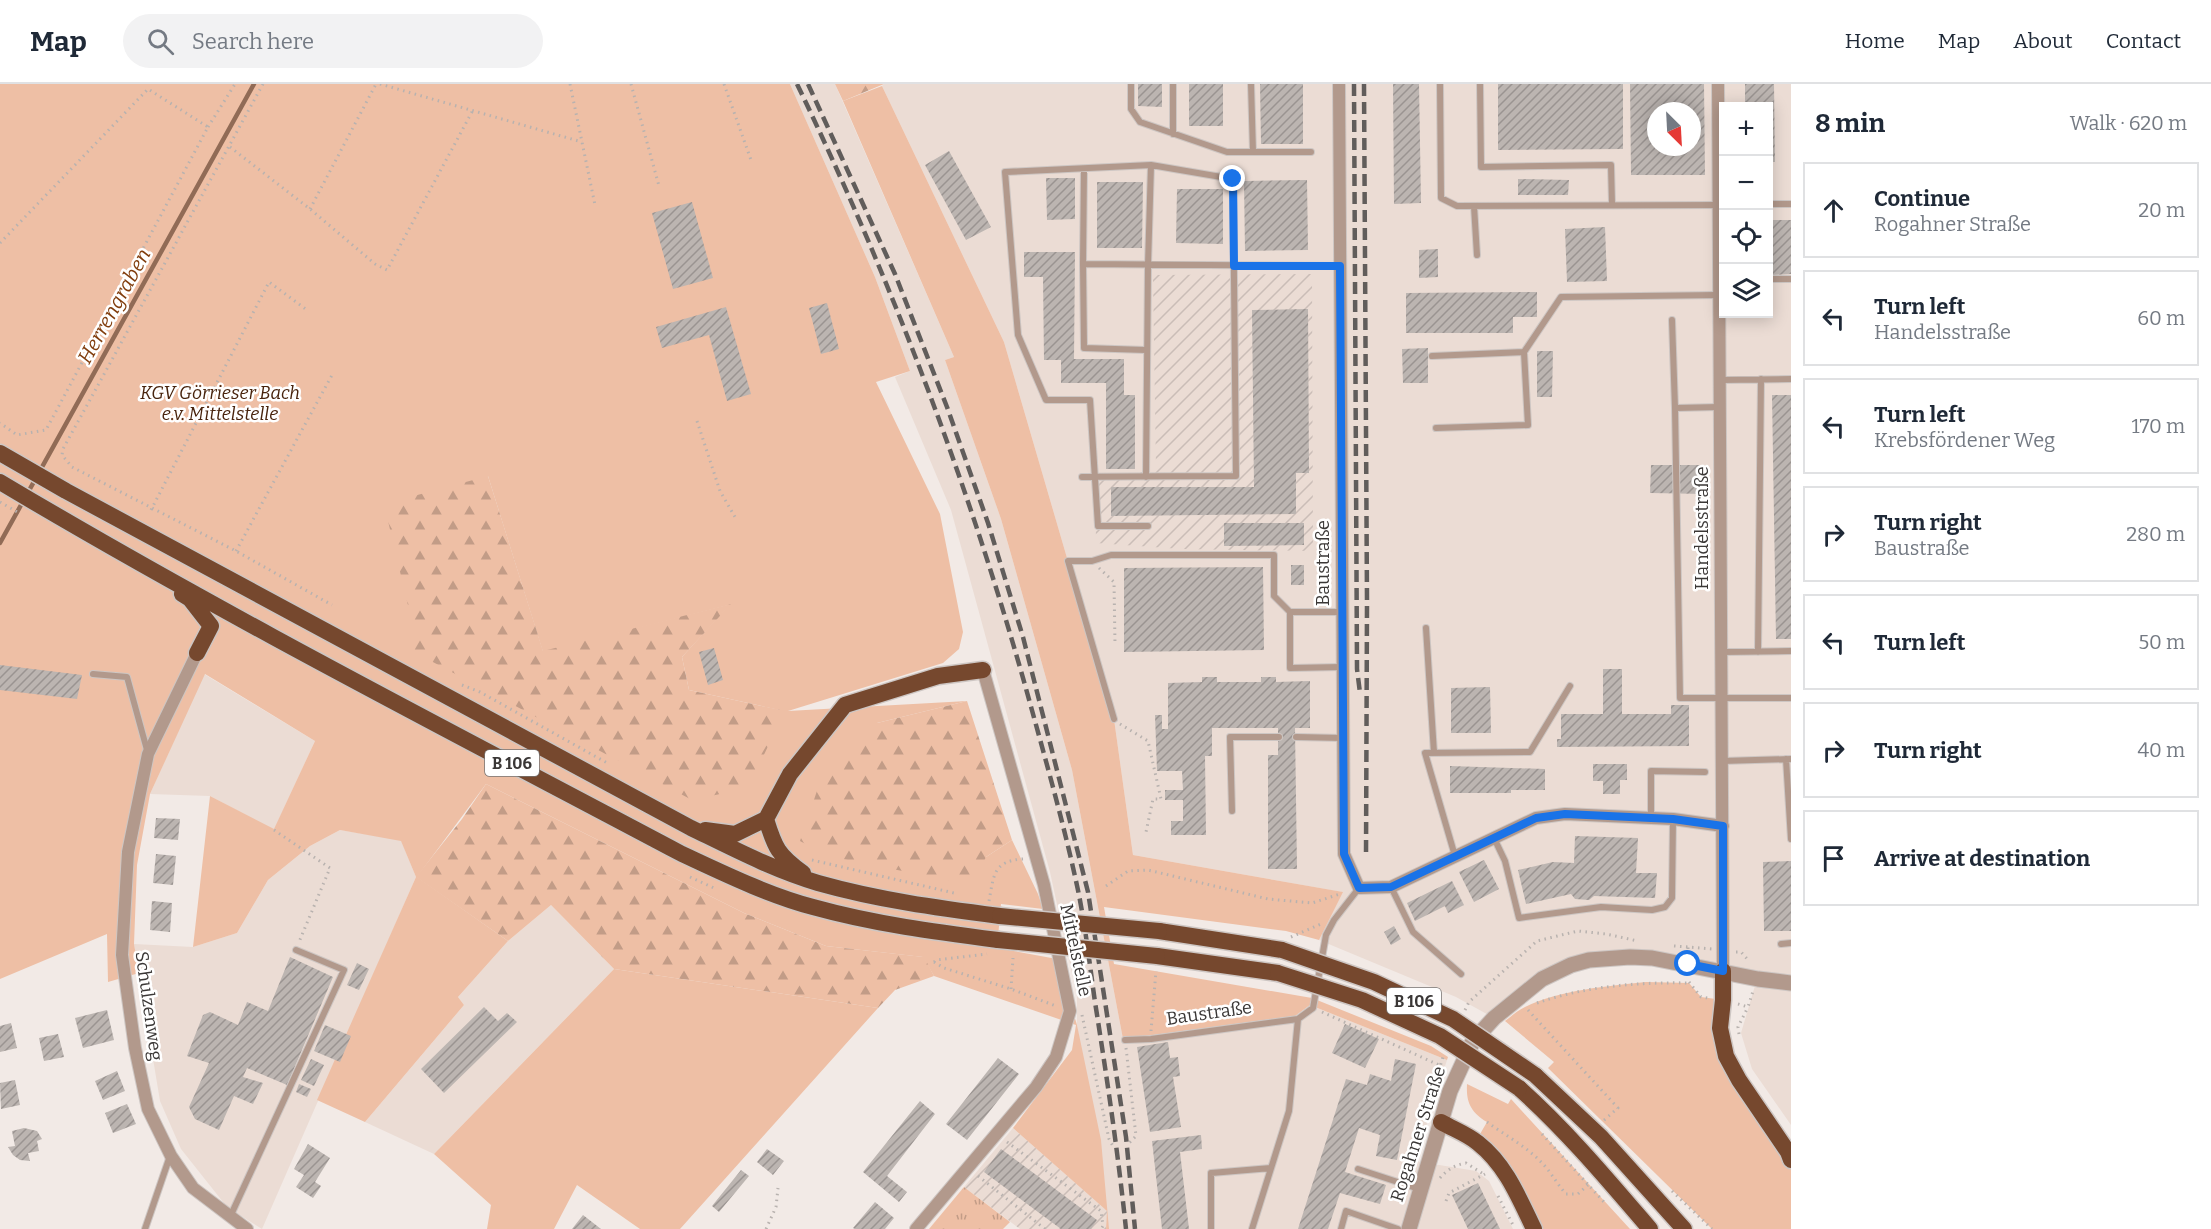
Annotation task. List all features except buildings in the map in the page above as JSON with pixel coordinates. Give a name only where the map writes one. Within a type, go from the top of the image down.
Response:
[{"type":"highway","name":"B 106","points":[[0,453],[66,491],[691,828],[752,858],[817,883],[903,904],[1282,946],[1374,982],[1453,1019],[1535,1075],[1601,1137],[1684,1229]]},
{"type":"highway","name":"B 106","points":[[3,484],[248,624],[682,854],[745,883],[812,907],[902,927],[994,943],[1278,973],[1362,1000],[1440,1036],[1519,1088],[1584,1151],[1650,1229]]},
{"type":"highway","points":[[98,540],[190,599],[211,626]]},
{"type":"highway","points":[[211,626],[248,624]]},
{"type":"highway","points":[[197,653],[211,626]]},
{"type":"highway","points":[[691,828],[735,834],[766,819],[790,774],[845,705],[938,676],[983,670]]},
{"type":"highway","points":[[766,819],[774,846],[790,864],[817,883]]},
{"type":"highway","points":[[1723,971],[1720,1028],[1726,1056],[1791,1160]]},
{"type":"highway","points":[[1441,1122],[1476,1141],[1493,1156],[1504,1170],[1534,1229]]},
{"type":"highway","points":[[1584,1151],[1592,1173],[1641,1229]]},
{"type":"street","name":"Baustraße","points":[[1338,84],[1344,854],[1359,888]]},
{"type":"street","name":"Handelsstraße","points":[[1718,84],[1719,156]]},
{"type":"street","name":"Handelsstraße","points":[[1720,210],[1721,264]]},
{"type":"street","name":"Handelsstraße","points":[[1719,290],[1723,971]]},
{"type":"street","name":"Schulzenweg","points":[[197,653],[148,754],[128,852],[122,955],[135,1048],[148,1109],[171,1156],[193,1188],[247,1229]]},
{"type":"street","name":"Mittelstelle","points":[[916,1229],[1036,1087],[1056,1057],[1070,1011],[1044,885],[983,670]]},
{"type":"street","points":[[1359,888],[1391,887],[1536,818],[1565,814],[1673,819],[1723,826]]},
{"type":"street","name":"Rogahner Straße","points":[[1409,1229],[1419,1189],[1457,1073],[1473,1041],[1494,1018],[1542,979],[1571,965],[1590,960],[1629,957],[1652,958],[1791,983]]},
{"type":"lane","points":[[1131,84],[1131,109],[1140,122],[1227,152],[1311,152]]},
{"type":"lane","points":[[1173,84],[1173,134]]},
{"type":"lane","points":[[1251,84],[1253,152]]},
{"type":"lane","points":[[1440,84],[1441,198],[1457,206],[1719,205]]},
{"type":"lane","points":[[1480,84],[1481,167],[1611,165],[1612,204]]},
{"type":"lane","points":[[1146,477],[1146,350],[1151,165]]},
{"type":"lane","points":[[1082,477],[1095,476],[1236,476],[1233,179],[1151,165],[1005,172],[1018,334],[1046,400],[1090,400],[1095,476],[1098,526],[1148,526]]},
{"type":"lane","points":[[1084,169],[1084,348],[1146,350]]},
{"type":"lane","points":[[1773,204],[1791,204]]},
{"type":"lane","points":[[1474,206],[1477,255]]},
{"type":"lane","points":[[1083,264],[1340,266]]},
{"type":"lane","points":[[1773,279],[1791,279]]},
{"type":"lane","points":[[1436,428],[1528,425],[1524,352],[1560,297],[1718,295]]},
{"type":"lane","points":[[1672,320],[1680,698],[1791,698]]},
{"type":"lane","points":[[1432,356],[1524,352]]},
{"type":"lane","points":[[1719,380],[1791,379]]},
{"type":"lane","points":[[1758,652],[1761,380]]},
{"type":"lane","points":[[1675,408],[1719,407]]},
{"type":"lane","points":[[1114,719],[1068,561],[1092,561],[1111,555],[1274,555],[1274,596],[1290,612],[1341,612]]},
{"type":"lane","points":[[1290,612],[1290,668],[1342,667]]},
{"type":"lane","points":[[1426,628],[1434,753]]},
{"type":"lane","points":[[1720,652],[1791,651]]},
{"type":"lane","points":[[93,674],[127,677],[148,754]]},
{"type":"lane","points":[[1456,857],[1425,753],[1530,752],[1570,686]]},
{"type":"lane","points":[[1232,811],[1230,737],[1279,737]]},
{"type":"lane","points":[[1296,737],[1343,738]]},
{"type":"lane","points":[[1722,761],[1789,759],[1791,838]]},
{"type":"lane","points":[[1651,819],[1651,771],[1706,772]]},
{"type":"lane","points":[[1494,838],[1505,861],[1519,918],[1601,907],[1652,910],[1665,907],[1672,898],[1673,819]]},
{"type":"lane","points":[[1391,887],[1413,932],[1461,974]]},
{"type":"lane","points":[[1313,1008],[1326,936],[1334,920],[1359,888]]},
{"type":"lane","points":[[1780,944],[1791,943]]},
{"type":"lane","points":[[230,1218],[344,970],[296,950]]},
{"type":"lane","name":"Baustraße","points":[[1125,1040],[1151,1039],[1298,1019],[1313,1008]]},
{"type":"lane","points":[[1252,1229],[1288,1111],[1298,1019]]},
{"type":"lane","points":[[145,1229],[171,1156]]},
{"type":"lane","points":[[1211,1229],[1211,1173],[1271,1168]]},
{"type":"lane","points":[[1358,1169],[1419,1189]]},
{"type":"lane","points":[[1341,1229],[1346,1211],[1398,1229]]},
{"type":"path","points":[[0,423],[17,435],[46,430],[208,127],[235,84]]},
{"type":"path","points":[[263,84],[63,448],[62,455],[72,467],[152,510],[236,551],[332,605]]},
{"type":"path","points":[[310,209],[378,84],[582,142]]},
{"type":"path","points":[[570,84],[595,205]]},
{"type":"path","points":[[631,84],[659,186]]},
{"type":"path","points":[[724,84],[751,160]]},
{"type":"path","points":[[0,243],[148,89],[208,127]]},
{"type":"path","points":[[230,147],[310,209],[375,264],[387,270],[473,110]]},
{"type":"path","points":[[152,510],[269,282],[307,310]]},
{"type":"path","points":[[236,551],[332,375]]},
{"type":"path","points":[[698,421],[720,491],[735,517]]},
{"type":"path","points":[[1092,561],[1114,582],[1115,644]]},
{"type":"path","points":[[460,684],[480,692],[616,768]]},
{"type":"path","points":[[1114,719],[1148,741],[1161,799],[1153,799],[1146,832]]},
{"type":"path","points":[[274,830],[330,868],[296,950]]},
{"type":"path","points":[[803,858],[958,893]]},
{"type":"path","points":[[979,898],[989,901],[994,874],[1004,862],[1037,858]]},
{"type":"path","points":[[1106,886],[1128,871],[1148,870],[1268,899],[1312,903],[1359,888]]},
{"type":"path","points":[[1282,946],[1304,930],[1334,920]]},
{"type":"path","points":[[994,943],[990,953],[983,956],[936,960],[934,963],[1084,1015],[1109,1139],[1113,1146]]},
{"type":"path","points":[[1011,989],[1014,950]]},
{"type":"path","points":[[1151,1039],[1157,959]]},
{"type":"path","points":[[1602,1121],[1618,1108],[1525,1007],[1555,997],[1610,986],[1646,982],[1689,983]]},
{"type":"path","points":[[1739,1039],[1738,1027],[1748,1006]]},
{"type":"path","points":[[1313,1008],[1457,1073]]},
{"type":"path","points":[[1125,1040],[1136,1136],[1129,1143]]},
{"type":"path","points":[[1487,1122],[1544,1165],[1566,1194],[1578,1194],[1588,1185]]},
{"type":"path","points":[[1542,1133],[1609,1207]]},
{"type":"path","points":[[996,1134],[1101,1211],[1103,1226],[1101,1229]]},
{"type":"path","points":[[1437,1181],[1455,1165],[1466,1163],[1485,1174],[1489,1180]]},
{"type":"path","points":[[968,1168],[1045,1229]]},
{"type":"path","points":[[1446,1201],[1449,1193],[1485,1174]]},
{"type":"path","points":[[1494,1186],[1515,1229]]},
{"type":"path","points":[[766,1229],[776,1207],[778,1188]]},
{"type":"shaded area","points":[[790,84],[835,84],[954,357],[945,360],[1001,519],[1072,770],[1123,1039],[1295,1016],[1310,1005],[1447,1060],[1415,1161],[1476,1171],[1489,1181],[1513,1229],[1108,1229],[1077,1025],[1077,996],[1050,872],[951,510],[895,377],[910,371],[875,277]]},
{"type":"shaded area","points":[[884,84],[1791,84],[1791,1125],[1752,1069],[1741,1033],[1757,979],[1652,958],[1571,965],[1494,1018],[1456,997],[1319,940],[1342,892],[1133,855],[1114,719],[1004,342],[882,86]]},
{"type":"shaded area","points":[[1312,274],[1313,551],[1181,549],[1096,543],[1095,476],[1156,471],[1153,275]]},
{"type":"shaded area","points":[[204,674],[315,741],[274,830],[210,796],[150,794]]},
{"type":"shaded area","points":[[340,830],[401,840],[416,877],[262,1229],[227,1207],[181,1149],[160,1101],[134,944],[193,947],[237,933],[268,880],[310,846]]},
{"type":"shaded area","points":[[551,905],[614,969],[434,1154],[365,1122],[464,1005],[458,997],[508,941]]},
{"type":"shaded area","points":[[1013,1128],[1107,1211],[1106,1229],[1020,1229],[964,1187]]},
{"type":"green space","name":"KGV Görrieser Bach e.v. Mittelstelle","points":[[0,84],[790,84],[875,277],[910,371],[876,382],[940,514],[963,632],[959,649],[943,663],[788,711],[967,701],[877,723],[986,857],[1012,840],[1038,894],[1043,909],[1001,904],[997,948],[1057,959],[1077,1025],[1101,1140],[1109,1229],[1106,1229],[1107,1211],[1013,1128],[1072,1050],[1076,1025],[934,976],[923,957],[826,946],[744,913],[486,784],[417,877],[508,941],[458,997],[464,1005],[365,1122],[317,1100],[416,877],[401,841],[340,830],[310,846],[268,880],[237,933],[193,947],[210,796],[274,829],[315,741],[205,674],[150,794],[137,865],[134,944],[139,973],[108,982],[107,934],[0,979]],"holes":[[[488,476],[543,652],[729,605],[682,657],[689,690],[784,711],[386,636],[415,636]]]},
{"type":"green space","points":[[835,84],[884,84],[843,101]]},
{"type":"green space","points":[[882,86],[1004,342],[1114,719],[1133,855],[1343,892],[1319,940],[1286,931],[1104,907],[1114,964],[1312,998],[1431,1046],[1448,1057],[1447,1060],[1310,1005],[1295,1016],[1123,1039],[1072,770],[1001,519],[945,360],[954,357],[843,101]]},
{"type":"green space","points":[[488,476],[543,651],[731,604],[682,657],[689,690],[785,711],[748,788],[692,800],[384,636],[415,635],[384,504]]},
{"type":"green space","points":[[967,701],[1012,840],[986,857],[972,885],[828,856],[800,841],[819,785],[877,723]]},
{"type":"green space","points":[[486,784],[744,913],[826,946],[924,957],[934,976],[895,990],[878,1008],[614,969],[551,905],[508,941],[416,877],[462,819]]},
{"type":"green space","points":[[614,969],[878,1008],[680,1229],[640,1229],[577,1185],[554,1229],[487,1229],[491,1205],[434,1154]]},
{"type":"green space","points":[[1646,982],[1689,983],[1701,997],[1723,1000],[1720,1028],[1791,1160],[1791,1229],[1712,1229],[1548,1068],[1554,1062],[1505,1021],[1522,1008],[1553,996]]},
{"type":"green space","points":[[1467,1084],[1508,1104],[1511,1099],[1630,1229],[1534,1229],[1476,1141],[1487,1122],[1477,1115],[1471,1106],[1467,1097]]},
{"type":"green space","points":[[964,1187],[1010,1222],[1003,1229],[929,1229]]},
{"type":"waterway","name":"Herrengraben","points":[[0,543],[254,84]]},
{"type":"railway","points":[[797,84],[866,235],[927,388],[982,544],[1030,703],[1074,871],[1081,908],[1112,1116],[1126,1229]]},
{"type":"railway","points":[[808,84],[895,274],[947,407],[988,523],[1023,637],[1088,892],[1126,1137],[1135,1229]]},
{"type":"railway","points":[[1354,84],[1357,669],[1360,693]]},
{"type":"railway","points":[[1364,84],[1366,856]]},
{"type":"route","points":[[1233,179],[1234,266],[1340,266],[1344,854],[1359,888],[1391,887],[1536,818],[1565,814],[1673,819],[1723,826],[1723,971],[1688,964]]}]
